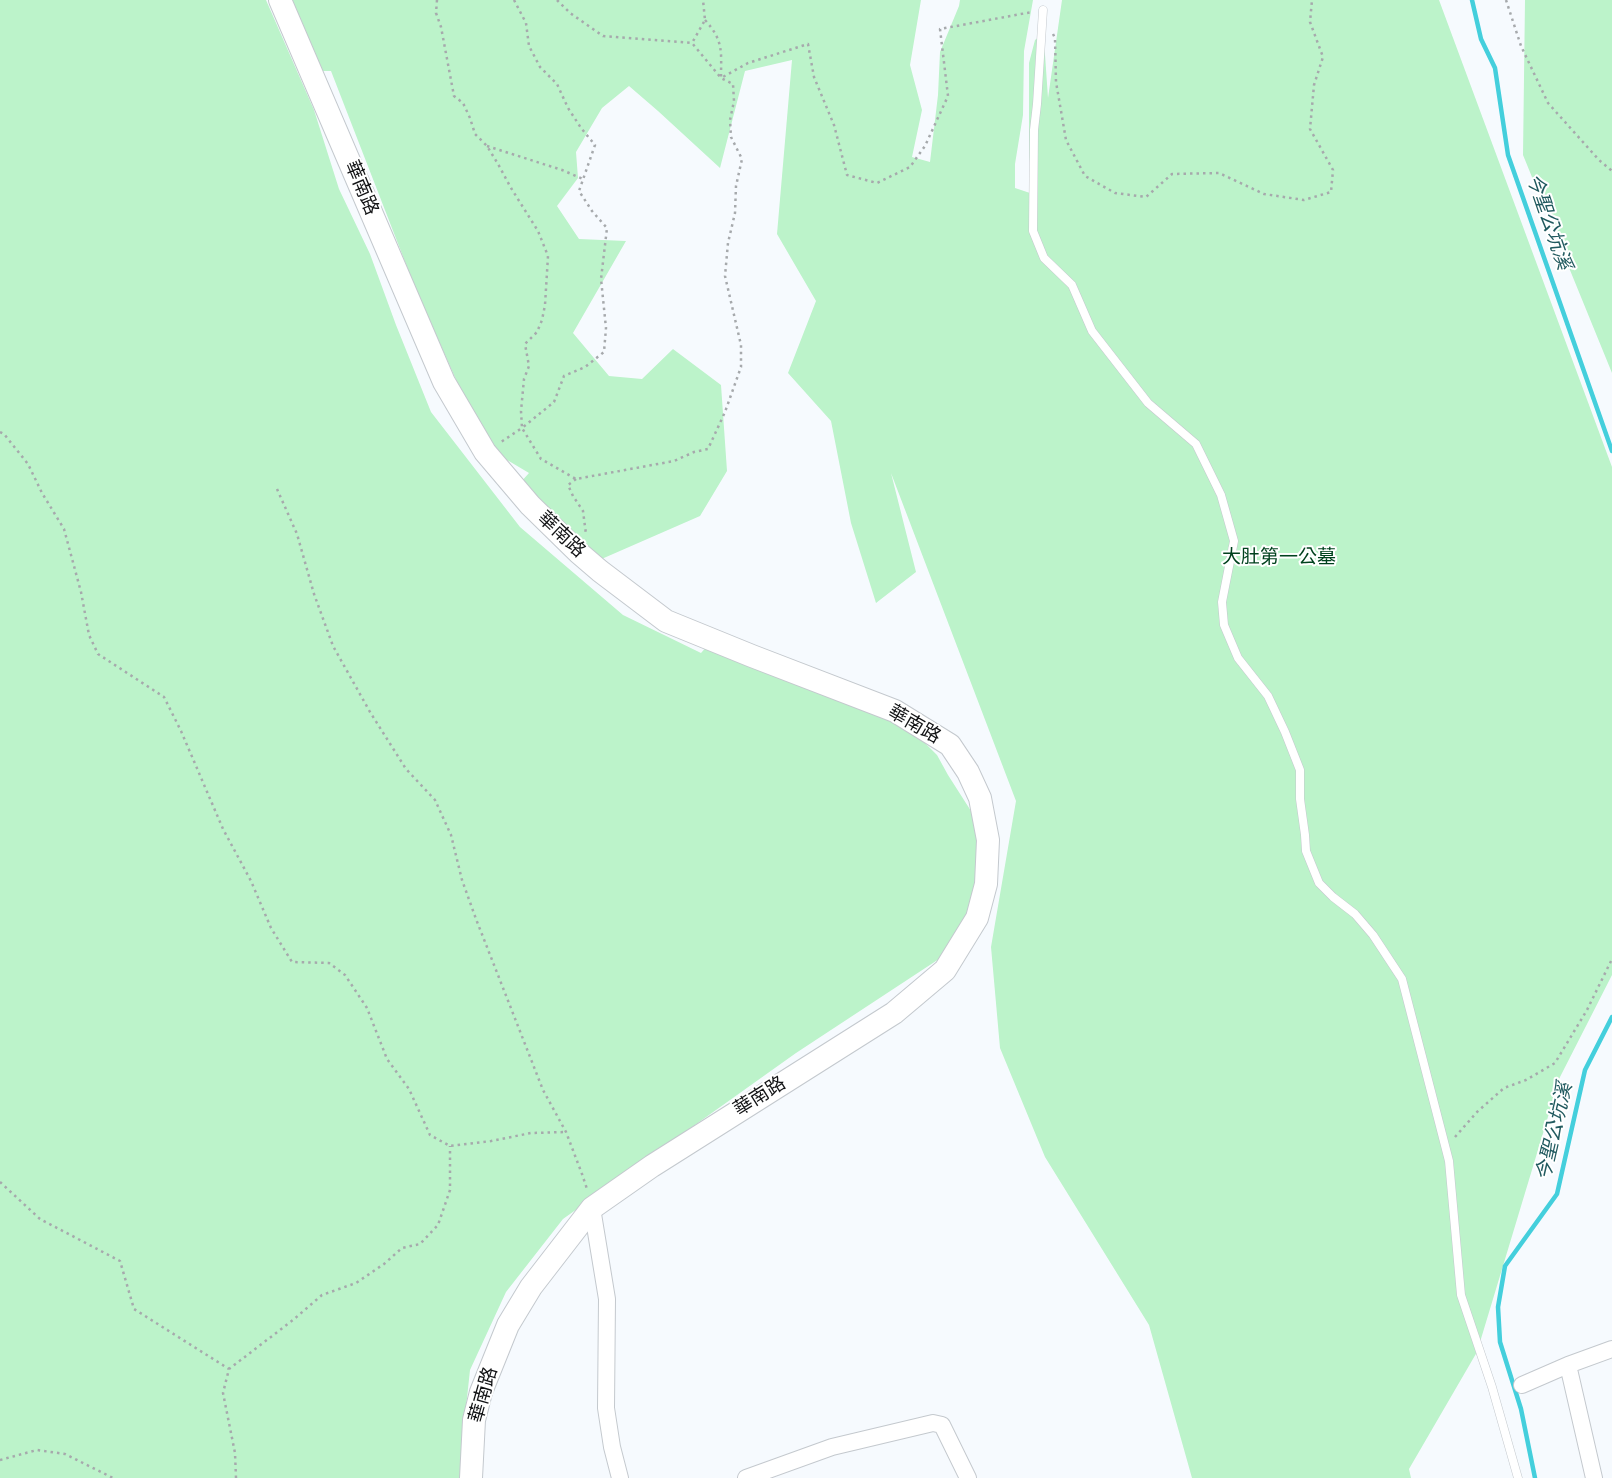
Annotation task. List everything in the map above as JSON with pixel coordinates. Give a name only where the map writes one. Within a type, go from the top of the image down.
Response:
[{"type":"street","name":"華南路","points":[[280,0],[444,382],[485,452],[530,506],[579,553],[666,620],[752,656],[894,711],[950,745],[968,772],[980,798],[988,840],[986,884],[977,918],[945,970],[894,1013],[660,1160],[592,1208],[531,1288],[508,1325],[480,1392],[474,1420],[471,1478]]},
{"type":"street","points":[[592,1208],[607,1299],[606,1408],[612,1447],[620,1478]]},
{"type":"street","points":[[1522,1385],[1568,1364],[1612,1349]]},
{"type":"street","points":[[1568,1364],[1594,1478]]},
{"type":"street","points":[[746,1478],[832,1447],[933,1422],[942,1424],[968,1478]]},
{"type":"lane","points":[[1043,10],[1034,130],[1033,231],[1044,258],[1072,286],[1092,331],[1148,403],[1196,444],[1221,495],[1234,541],[1222,602],[1224,625],[1238,658],[1268,696],[1300,770],[1300,799],[1306,835],[1306,852],[1319,883],[1333,897],[1356,914],[1373,935],[1402,979],[1449,1161],[1460,1295],[1492,1387],[1518,1478]]},
{"type":"path","points":[[437,0],[436,13],[443,35],[454,96],[464,103],[475,134],[487,146],[538,231],[548,256],[546,305],[537,332],[525,344],[529,366],[524,379],[521,411],[522,428],[541,460],[576,479]]},
{"type":"path","points":[[485,452],[522,428],[554,402],[564,376],[585,367],[604,352],[606,328],[602,279],[607,228],[592,211],[579,191],[595,145],[568,108],[557,84],[540,67],[529,46],[526,23],[514,0]]},
{"type":"path","points":[[557,0],[570,13],[603,36],[692,43],[721,78],[733,84],[734,101],[730,120],[730,137],[742,159],[736,186],[735,213],[728,243],[724,276],[741,345],[741,367],[725,412],[708,449],[694,452],[674,461],[576,479],[568,485],[583,511],[587,537],[579,553]]},
{"type":"path","points":[[692,43],[705,20],[703,0]]},
{"type":"path","points":[[721,78],[748,64],[808,44],[814,77],[834,125],[847,175],[877,183],[910,166],[925,146],[948,96],[940,29],[1043,10],[1055,38],[1056,82],[1066,140],[1085,176],[1115,193],[1146,197],[1172,174],[1219,172],[1264,194],[1304,200],[1332,192],[1333,170],[1310,129],[1314,85],[1323,57],[1310,22],[1312,0]]},
{"type":"path","points":[[1506,0],[1521,46],[1548,103],[1612,171]]},
{"type":"path","points":[[705,20],[713,28],[721,45],[721,78]]},
{"type":"path","points":[[487,146],[553,167],[583,179]]},
{"type":"path","points":[[0,432],[4,434],[28,464],[42,494],[64,529],[81,592],[89,635],[98,654],[164,697],[181,731],[223,829],[251,881],[271,928],[292,962],[329,963],[344,975],[368,1008],[387,1058],[409,1089],[430,1135],[450,1146],[491,1141],[531,1133],[566,1132]]},
{"type":"path","points":[[277,489],[297,534],[314,594],[333,646],[370,712],[406,768],[435,800],[451,835],[462,880],[476,919],[543,1090],[566,1132],[582,1174],[592,1208]]},
{"type":"path","points":[[1445,1147],[1477,1112],[1504,1088],[1526,1080],[1555,1063],[1587,1010],[1612,959]]},
{"type":"path","points":[[236,1478],[235,1453],[223,1393],[230,1369],[322,1295],[356,1283],[384,1264],[402,1248],[420,1244],[438,1225],[450,1190],[450,1146]]},
{"type":"path","points":[[0,1182],[40,1219],[120,1260],[134,1309],[230,1369]]},
{"type":"path","points":[[0,1460],[37,1450],[65,1454],[113,1478]]},
{"type":"green space","points":[[0,0],[266,0],[314,110],[339,189],[370,254],[431,412],[520,527],[623,615],[701,653],[708,645],[903,723],[937,755],[971,811],[979,847],[977,903],[939,959],[796,1053],[563,1219],[506,1292],[470,1370],[461,1454],[463,1478],[0,1478]]},
{"type":"green space","name":"大肚第一公墓","points":[[291,0],[921,0],[910,65],[922,110],[912,157],[930,162],[938,95],[940,52],[960,0],[1033,0],[1024,51],[1023,115],[1015,164],[1015,188],[1036,195],[1029,157],[1029,63],[1035,40],[1039,37],[1044,40],[1048,98],[1062,0],[1439,0],[1612,467],[1612,975],[1560,1077],[1477,1352],[1409,1469],[1411,1478],[1192,1478],[1149,1325],[1045,1157],[1000,1048],[991,947],[1016,801],[891,473],[916,572],[876,603],[851,523],[831,421],[788,373],[816,301],[777,234],[792,60],[745,71],[720,168],[629,86],[602,108],[576,152],[578,178],[557,206],[579,239],[626,241],[573,333],[609,376],[642,379],[673,349],[721,385],[727,471],[700,516],[597,561],[520,483],[529,473],[497,454],[466,402],[416,290],[331,71],[320,71]]},
{"type":"green space","points":[[1525,0],[1612,0],[1612,373],[1523,155]]},
{"type":"waterway","name":"今聖公坑溪","points":[[1472,0],[1481,39],[1495,68],[1508,155],[1612,451]]},
{"type":"waterway","name":"今聖公坑溪","points":[[1535,1478],[1521,1409],[1500,1342],[1498,1307],[1505,1266],[1557,1194],[1585,1070],[1612,1017]]}]
